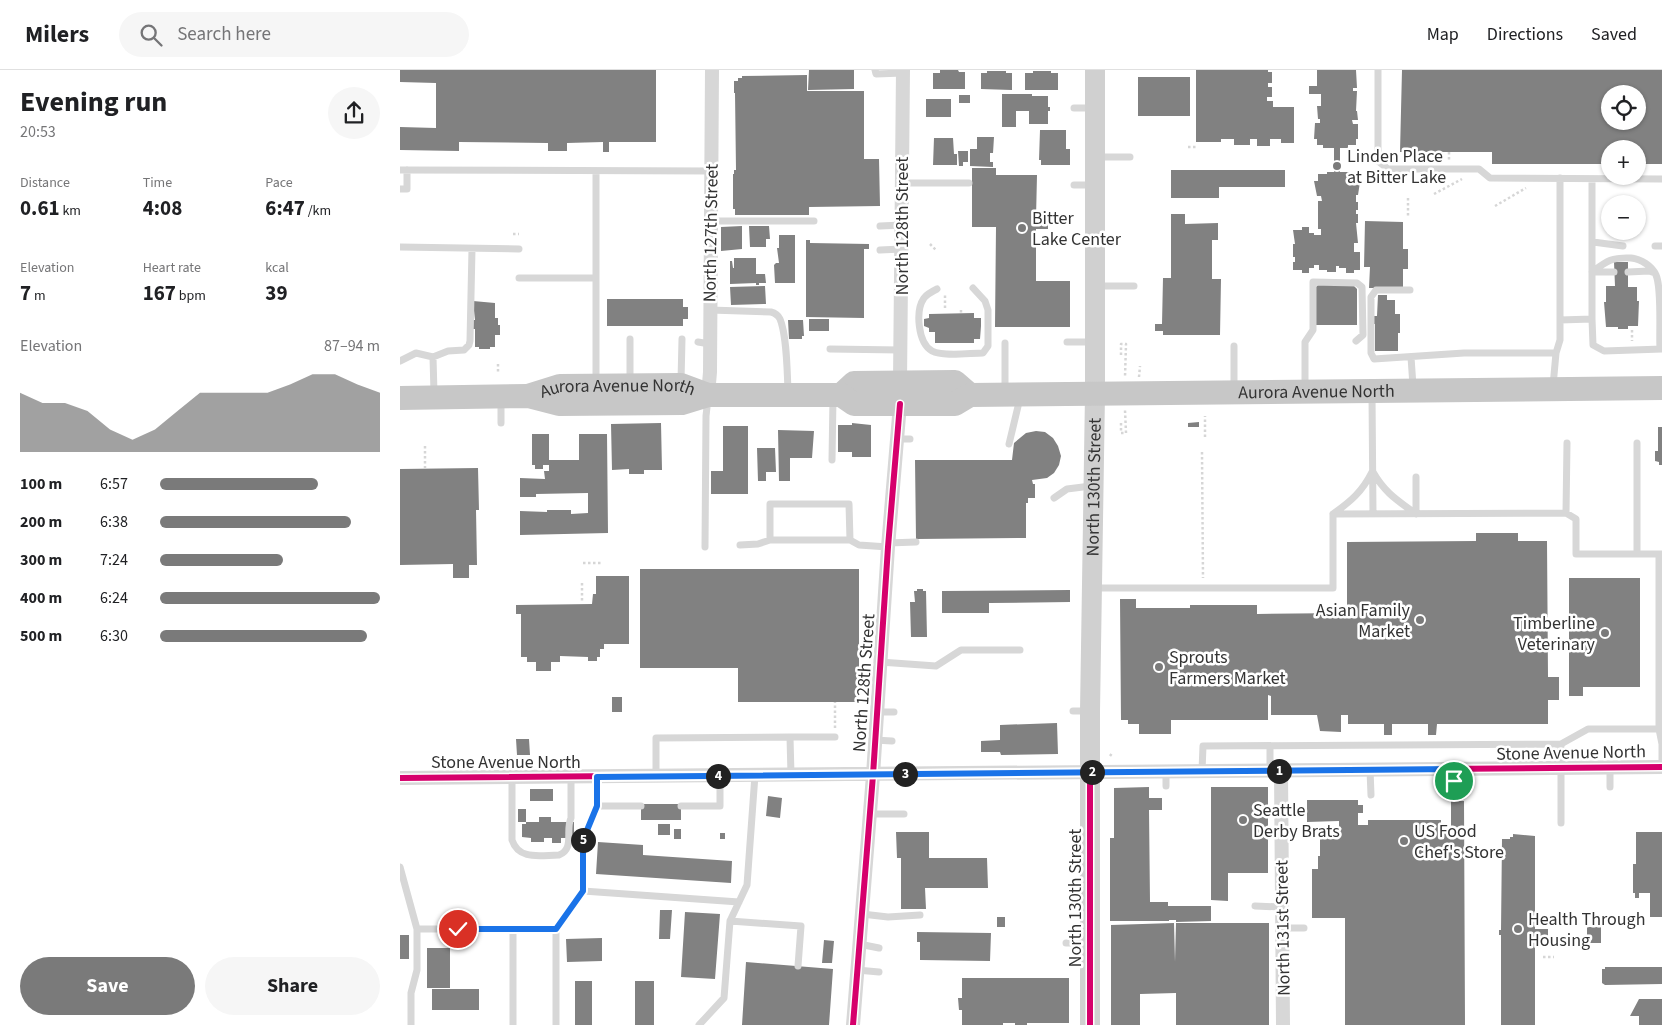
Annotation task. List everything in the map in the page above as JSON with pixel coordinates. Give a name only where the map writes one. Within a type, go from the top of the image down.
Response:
[{"type":"highway","name":"Aurora Avenue North","points":[[528,396],[560,386],[681,385],[708,396]]},
{"type":"highway","name":"Aurora Avenue North","points":[[400,398],[528,396],[559,404],[682,403],[708,396],[837,395],[854,404],[900,393],[955,404],[970,395],[1662,388]]},
{"type":"main road","name":"North 130th Street","points":[[1090,1025],[1090,772],[1081,711],[1092,588],[1095,342],[1095,70]]},
{"type":"street","name":"North 127th Street","points":[[708,396],[710,372],[704,343],[710,310],[712,70]]},
{"type":"street","name":"North 128th Street","points":[[853,1025],[873,775],[888,545],[904,439],[900,393],[902,72]]},
{"type":"street","name":"Stone Avenue North","points":[[400,778],[1662,767]]},
{"type":"street","name":"North 131st Street","points":[[1276,771],[1283,928],[1284,1025]]},
{"type":"lane","points":[[875,70],[876,74],[902,72]]},
{"type":"lane","points":[[1378,70],[1378,161],[1388,169],[1479,169],[1490,178],[1662,179]]},
{"type":"lane","points":[[1074,108],[1094,108]]},
{"type":"lane","points":[[1094,157],[1130,158]]},
{"type":"lane","points":[[400,189],[407,189],[403,170],[712,171]]},
{"type":"lane","points":[[596,170],[596,386]]},
{"type":"lane","points":[[1553,388],[1556,353],[1560,340],[1560,178]]},
{"type":"lane","points":[[1592,179],[1592,242],[1592,272],[1592,319],[1593,345],[1604,351],[1661,349],[1659,286],[1656,274],[1646,262],[1634,258],[1612,259],[1592,272]]},
{"type":"lane","points":[[902,183],[969,183]]},
{"type":"lane","points":[[1074,185],[1095,185]]},
{"type":"lane","points":[[711,221],[814,221]]},
{"type":"lane","points":[[880,226],[902,225]]},
{"type":"lane","points":[[1592,242],[1623,246]]},
{"type":"lane","points":[[400,247],[519,249]]},
{"type":"lane","points":[[400,360],[416,353],[433,358],[448,351],[464,350],[469,345],[472,249]]},
{"type":"lane","points":[[880,250],[902,249]]},
{"type":"lane","points":[[1592,272],[1614,272]]},
{"type":"lane","points":[[1628,272],[1656,274]]},
{"type":"lane","points":[[519,278],[596,278]]},
{"type":"lane","points":[[1305,392],[1305,342],[1312,330],[1313,282],[1358,283],[1362,287],[1363,335],[1356,341]]},
{"type":"lane","points":[[1095,286],[1134,286]]},
{"type":"lane","points":[[937,289],[925,297],[919,307],[920,334],[931,351],[941,354],[983,352],[988,346],[988,310],[985,302],[972,288]]},
{"type":"lane","points":[[1410,290],[1376,290],[1371,297],[1371,353],[1374,358],[1464,353],[1556,353]]},
{"type":"lane","points":[[710,310],[771,312],[776,314],[779,318],[783,334],[788,395]]},
{"type":"lane","points":[[1560,320],[1592,319]]},
{"type":"lane","points":[[630,339],[630,386]]},
{"type":"lane","points":[[681,385],[682,339]]},
{"type":"lane","points":[[1067,342],[1095,342]]},
{"type":"lane","points":[[1005,343],[1013,395],[1008,444]]},
{"type":"lane","points":[[1234,346],[1234,393]]},
{"type":"lane","points":[[830,349],[900,350]]},
{"type":"lane","points":[[1412,357],[1413,391]]},
{"type":"lane","points":[[433,358],[434,398]]},
{"type":"lane","points":[[1372,392],[1373,514]]},
{"type":"lane","points":[[832,460],[837,395]]},
{"type":"lane","points":[[501,396],[501,423]]},
{"type":"lane","points":[[706,547],[706,416],[708,396]]},
{"type":"lane","points":[[1566,443],[1566,513]]},
{"type":"lane","points":[[1637,443],[1637,554]]},
{"type":"lane","points":[[1373,472],[1381,486],[1416,514]]},
{"type":"lane","points":[[1333,514],[1364,488],[1373,472]]},
{"type":"lane","points":[[1416,476],[1416,514]]},
{"type":"lane","points":[[1054,498],[1067,489],[1094,486]]},
{"type":"lane","points":[[770,540],[770,504],[849,504],[850,540]]},
{"type":"lane","points":[[1333,514],[1566,513],[1576,519],[1576,554],[1660,554],[1659,729],[1662,744],[1662,767]]},
{"type":"lane","points":[[1092,588],[1333,588],[1333,514]]},
{"type":"lane","points":[[740,545],[758,544],[770,540],[850,540],[860,545],[916,542]]},
{"type":"lane","points":[[880,662],[936,666],[961,650],[1020,650]]},
{"type":"lane","points":[[877,712],[894,712]]},
{"type":"lane","points":[[1202,771],[1203,746],[1561,744],[1588,729],[1659,729]]},
{"type":"lane","points":[[790,737],[791,775]]},
{"type":"lane","points":[[656,776],[656,738],[834,738]]},
{"type":"lane","points":[[875,740],[892,741]]},
{"type":"lane","points":[[1561,744],[1561,823]]},
{"type":"lane","points":[[1270,746],[1276,771]]},
{"type":"lane","points":[[1610,768],[1610,787]]},
{"type":"lane","points":[[1454,769],[1454,795]]},
{"type":"lane","points":[[1370,770],[1371,794]]},
{"type":"lane","points":[[1166,771],[1166,786]]},
{"type":"lane","points":[[681,806],[720,806],[720,776]]},
{"type":"lane","points":[[699,1025],[724,998],[730,921],[747,885],[754,776]]},
{"type":"lane","points":[[512,778],[512,840],[515,847],[526,855],[558,855],[567,849],[568,844],[568,822],[571,818],[571,777]]},
{"type":"lane","points":[[556,1025],[556,929],[583,891],[583,840],[597,806],[597,777]]},
{"type":"lane","points":[[597,806],[641,806]]},
{"type":"lane","points":[[870,814],[904,814]]},
{"type":"lane","points":[[400,867],[417,929],[417,970],[411,993],[411,1025]]},
{"type":"lane","points":[[583,891],[738,902]]},
{"type":"lane","points":[[1255,906],[1282,907]]},
{"type":"lane","points":[[862,914],[888,917],[920,915]]},
{"type":"lane","points":[[730,921],[801,926],[798,966]]},
{"type":"lane","points":[[1283,928],[1304,928]]},
{"type":"lane","points":[[417,929],[556,929]]},
{"type":"lane","points":[[513,929],[513,1025]]},
{"type":"lane","points":[[1066,943],[1090,944]]},
{"type":"lane","points":[[859,944],[879,948]]},
{"type":"lane","points":[[857,970],[879,972]]},
{"type":"path","points":[[1188,147],[1196,147]]},
{"type":"path","points":[[1449,152],[1449,160]]},
{"type":"path","points":[[1387,154],[1399,155]]},
{"type":"path","points":[[1434,194],[1464,178]]},
{"type":"path","points":[[1495,206],[1527,187]]},
{"type":"path","points":[[1408,198],[1408,216]]},
{"type":"path","points":[[513,234],[519,234]]},
{"type":"path","points":[[930,244],[937,251]]},
{"type":"path","points":[[945,297],[945,308]]},
{"type":"path","points":[[1121,355],[1121,344],[1126,344],[1125,355]]},
{"type":"path","points":[[498,364],[498,372]]},
{"type":"path","points":[[1205,416],[1205,437]]},
{"type":"path","points":[[1123,423],[1126,434],[1121,434],[1123,423]]},
{"type":"path","points":[[425,446],[425,468]]},
{"type":"path","points":[[1202,452],[1203,578]]},
{"type":"path","points":[[583,563],[601,563]]},
{"type":"path","points":[[592,563],[592,568]]},
{"type":"path","points":[[582,583],[582,602]]},
{"type":"path","points":[[834,738],[835,702]]},
{"type":"path","points":[[1110,756],[1113,752]]},
{"type":"path","points":[[1543,957],[1554,957]]},
{"type":"building","points":[[400,70],[656,70],[656,142],[609,142],[609,152],[603,152],[603,142],[567,143],[567,151],[548,151],[548,143],[459,142],[459,151],[400,150],[400,127],[436,128],[436,83],[400,82]]},
{"type":"building","points":[[809,70],[854,70],[854,89],[808,90]]},
{"type":"building","points":[[940,70],[965,72],[965,89],[933,89],[933,73],[940,73]]},
{"type":"building","points":[[1196,70],[1268,70],[1268,72],[1272,72],[1272,83],[1268,83],[1268,87],[1272,87],[1272,97],[1267,97],[1267,101],[1273,101],[1273,107],[1294,107],[1294,143],[1281,143],[1281,139],[1270,139],[1270,146],[1257,146],[1257,139],[1250,139],[1250,145],[1234,145],[1234,139],[1221,139],[1221,142],[1196,142]]},
{"type":"building","name":"Linden Place at Bitter Lake","points":[[1317,70],[1356,70],[1357,88],[1353,88],[1353,91],[1357,91],[1356,111],[1358,120],[1352,120],[1353,124],[1358,124],[1358,139],[1356,139],[1356,145],[1340,148],[1340,172],[1349,172],[1349,175],[1357,175],[1357,182],[1360,182],[1358,195],[1356,195],[1356,202],[1358,202],[1356,214],[1358,214],[1358,223],[1356,223],[1358,243],[1354,243],[1354,252],[1360,252],[1360,270],[1354,270],[1354,273],[1346,273],[1346,268],[1339,268],[1339,266],[1336,266],[1336,272],[1327,272],[1327,270],[1319,270],[1319,265],[1309,268],[1309,273],[1302,273],[1302,270],[1293,270],[1295,257],[1293,257],[1293,244],[1295,244],[1293,230],[1302,230],[1302,227],[1309,227],[1309,233],[1321,235],[1321,229],[1318,229],[1318,201],[1322,201],[1321,196],[1317,196],[1314,181],[1318,181],[1318,174],[1334,172],[1334,148],[1323,148],[1323,145],[1317,145],[1317,139],[1314,139],[1315,123],[1320,123],[1317,106],[1321,106],[1321,94],[1309,94],[1309,86],[1317,86]]},
{"type":"building","points":[[1402,70],[1662,70],[1662,164],[1646,164],[1646,140],[1601,140],[1601,164],[1492,164],[1492,152],[1400,152]]},
{"type":"building","points":[[987,71],[1006,71],[1006,73],[1012,73],[1012,90],[981,89],[981,73],[987,73]]},
{"type":"building","points":[[1033,71],[1058,73],[1058,90],[1025,90],[1025,73],[1033,73]]},
{"type":"building","points":[[807,75],[807,91],[864,91],[864,159],[879,159],[880,206],[809,207],[809,215],[735,215],[735,209],[733,209],[733,174],[734,170],[736,170],[734,81],[738,81],[738,78],[742,78],[742,76]]},
{"type":"building","points":[[1138,77],[1190,77],[1190,116],[1138,116]]},
{"type":"building","points":[[1002,94],[1048,96],[1050,111],[1048,111],[1048,124],[1029,124],[1029,111],[1016,111],[1016,127],[1002,127]]},
{"type":"building","points":[[959,95],[970,95],[970,103],[959,103]]},
{"type":"building","points":[[926,99],[951,99],[951,117],[926,117]]},
{"type":"building","points":[[1040,130],[1066,130],[1066,149],[1070,149],[1070,165],[1041,165],[1041,160],[1039,160]]},
{"type":"building","points":[[977,137],[994,137],[993,153],[990,153],[990,162],[993,162],[993,167],[970,166],[970,149],[977,149]]},
{"type":"building","points":[[934,138],[953,138],[954,154],[957,154],[957,165],[933,165]]},
{"type":"building","points":[[958,151],[968,151],[968,162],[963,162],[963,166],[959,166]]},
{"type":"building","points":[[972,168],[996,168],[996,175],[1037,175],[1036,218],[1048,218],[1048,229],[1036,229],[1036,281],[1070,281],[1070,327],[995,327],[996,227],[972,227]]},
{"type":"building","points":[[1171,170],[1285,170],[1285,187],[1219,187],[1219,198],[1171,198]]},
{"type":"building","points":[[1171,214],[1185,214],[1185,224],[1218,223],[1218,240],[1212,240],[1212,279],[1221,279],[1220,335],[1163,335],[1163,331],[1155,331],[1155,324],[1162,324],[1163,278],[1171,278]]},
{"type":"building","points":[[1365,221],[1403,222],[1403,249],[1408,249],[1408,269],[1403,269],[1403,288],[1369,288],[1370,267],[1364,267]]},
{"type":"building","points":[[742,226],[742,249],[721,251],[721,227]]},
{"type":"building","points":[[749,226],[769,226],[770,239],[766,239],[766,247],[750,247]]},
{"type":"building","points":[[779,235],[795,235],[795,283],[775,283],[774,265],[779,263],[777,248],[779,248]]},
{"type":"building","points":[[806,240],[810,240],[810,243],[869,244],[869,249],[864,249],[864,318],[806,317]]},
{"type":"building","points":[[734,258],[756,258],[756,274],[765,274],[766,283],[759,283],[759,285],[756,285],[756,283],[730,284],[730,261],[732,261],[734,268]]},
{"type":"building","points":[[1614,262],[1628,262],[1628,287],[1637,287],[1637,301],[1639,301],[1638,326],[1628,326],[1628,329],[1606,327],[1604,302],[1606,302],[1606,286],[1615,286]]},
{"type":"building","points":[[1318,285],[1353,285],[1357,289],[1357,325],[1315,325],[1314,289]]},
{"type":"building","points":[[765,286],[766,304],[731,305],[730,287]]},
{"type":"building","points":[[1378,295],[1387,295],[1387,300],[1395,300],[1395,314],[1400,314],[1398,351],[1375,351],[1375,324],[1373,324],[1373,316],[1377,316]]},
{"type":"building","points":[[607,299],[683,299],[683,307],[688,307],[688,319],[683,319],[683,326],[607,326]]},
{"type":"building","points":[[473,301],[495,303],[495,318],[498,318],[500,335],[495,335],[495,347],[479,349],[479,347],[475,347]]},
{"type":"building","points":[[974,313],[974,318],[981,318],[981,326],[980,339],[974,339],[974,343],[935,343],[935,332],[929,332],[929,328],[924,326],[924,319],[929,318],[929,314]]},
{"type":"building","points":[[809,319],[829,319],[829,331],[809,331]]},
{"type":"building","points":[[788,320],[803,320],[804,336],[802,336],[802,339],[789,339]]},
{"type":"building","points":[[1199,422],[1199,427],[1188,427],[1188,423]]},
{"type":"building","points":[[661,423],[662,470],[644,470],[644,474],[629,474],[629,469],[612,470],[611,424]]},
{"type":"building","points":[[852,423],[871,425],[871,457],[852,457],[852,452],[838,452],[838,425],[852,425]]},
{"type":"building","points":[[723,426],[748,426],[748,494],[711,494],[711,471],[723,471]]},
{"type":"building","points":[[1658,427],[1662,427],[1662,465],[1655,461],[1655,451],[1658,451]]},
{"type":"building","points":[[778,430],[814,431],[812,458],[790,458],[790,481],[779,481]]},
{"type":"building","points":[[1045,432],[1053,438],[1061,456],[1059,465],[1054,473],[1047,478],[1032,480],[1033,484],[1035,484],[1035,498],[1028,498],[1028,503],[1026,503],[1026,538],[916,539],[915,460],[1012,460],[1014,443],[1026,433]]},
{"type":"building","points":[[532,434],[549,434],[549,460],[579,460],[579,434],[607,434],[608,533],[520,535],[520,511],[547,512],[547,510],[571,510],[571,514],[588,513],[588,493],[536,494],[536,497],[520,497],[520,478],[545,479],[544,471],[549,471],[549,465],[543,465],[543,469],[535,469],[535,465],[532,465]]},
{"type":"building","points":[[757,448],[775,448],[776,472],[766,472],[766,481],[758,481]]},
{"type":"building","points":[[478,468],[479,510],[476,510],[477,565],[469,565],[469,578],[453,578],[453,564],[400,565],[400,469]]},
{"type":"building","points":[[1476,533],[1518,533],[1518,541],[1547,541],[1548,677],[1559,677],[1559,700],[1548,700],[1548,724],[1437,724],[1436,735],[1428,735],[1428,724],[1392,724],[1392,735],[1384,735],[1384,724],[1348,724],[1348,715],[1341,715],[1341,732],[1320,731],[1317,715],[1271,715],[1271,696],[1268,695],[1268,720],[1171,720],[1171,734],[1139,734],[1139,724],[1128,724],[1128,720],[1121,720],[1120,599],[1136,599],[1136,608],[1190,608],[1190,605],[1257,605],[1257,614],[1347,613],[1347,542],[1476,541]]},
{"type":"building","points":[[640,569],[859,569],[859,702],[738,702],[738,668],[640,668]]},
{"type":"building","points":[[596,576],[629,576],[629,644],[604,644],[604,649],[600,649],[600,657],[597,657],[597,661],[588,661],[588,657],[560,656],[560,662],[551,662],[551,671],[536,671],[536,662],[527,662],[527,657],[521,657],[521,614],[516,614],[516,605],[592,604],[593,594],[596,594]]},
{"type":"building","name":"Timberline Veterinary","points":[[1569,578],[1640,578],[1640,687],[1583,687],[1583,696],[1569,696]]},
{"type":"building","points":[[917,589],[926,591],[927,637],[911,637],[910,602],[915,602],[914,591],[917,591]]},
{"type":"building","points":[[1070,590],[1070,602],[989,603],[989,613],[942,613],[942,591]]},
{"type":"building","points":[[612,697],[622,697],[622,712],[612,712]]},
{"type":"building","points":[[1057,723],[1058,754],[1001,755],[1000,752],[981,752],[981,741],[1000,740],[1000,725]]},
{"type":"building","points":[[516,739],[529,739],[530,755],[517,755]]},
{"type":"building","points":[[1149,787],[1149,798],[1162,798],[1162,810],[1149,810],[1150,902],[1168,902],[1168,906],[1211,906],[1211,921],[1110,921],[1110,838],[1114,838],[1114,788]]},
{"type":"building","points":[[1211,787],[1268,787],[1268,873],[1228,873],[1228,901],[1211,900]]},
{"type":"building","points":[[530,789],[553,789],[553,801],[530,801]]},
{"type":"building","points":[[768,796],[782,798],[780,818],[766,816]]},
{"type":"building","points":[[1307,800],[1358,800],[1358,805],[1363,805],[1363,813],[1358,813],[1358,825],[1368,825],[1368,820],[1441,820],[1441,826],[1451,826],[1451,801],[1464,801],[1465,1025],[1345,1025],[1345,918],[1312,918],[1312,869],[1318,869],[1320,826],[1339,826],[1339,821],[1307,822]]},
{"type":"building","points":[[641,804],[681,804],[681,820],[641,820]]},
{"type":"building","points":[[518,809],[526,809],[526,822],[518,822]]},
{"type":"building","points":[[539,817],[551,817],[551,822],[574,822],[574,838],[561,838],[561,843],[552,843],[552,838],[544,838],[544,842],[531,842],[531,838],[522,837],[522,824],[526,824],[526,822],[539,822]]},
{"type":"building","points":[[658,824],[670,824],[670,835],[658,835]]},
{"type":"building","points":[[674,829],[681,829],[681,839],[674,839]]},
{"type":"building","points":[[896,832],[929,832],[929,858],[987,858],[988,888],[925,888],[926,909],[901,909],[901,858],[897,858]]},
{"type":"building","points":[[1636,832],[1662,832],[1662,917],[1650,917],[1650,893],[1639,893],[1639,898],[1635,898],[1635,893],[1633,893],[1633,864],[1636,864]]},
{"type":"building","points":[[720,833],[725,833],[725,839],[720,839]]},
{"type":"building","name":"Health Through Housing","points":[[1513,834],[1535,836],[1535,929],[1548,929],[1548,946],[1535,946],[1535,1025],[1501,1025],[1501,935],[1499,935],[1499,930],[1501,930],[1502,839],[1510,839],[1510,837],[1513,837]]},
{"type":"building","points":[[598,842],[643,845],[643,855],[732,861],[731,883],[596,874]]},
{"type":"building","points":[[660,910],[672,910],[670,939],[659,939]]},
{"type":"building","points":[[685,912],[720,914],[715,979],[681,977]]},
{"type":"building","points":[[997,917],[1005,917],[1005,927],[997,927]]},
{"type":"building","points":[[1621,919],[1634,919],[1634,923],[1621,924]]},
{"type":"building","points":[[1174,923],[1175,962],[1176,923],[1269,923],[1269,1025],[1176,1025],[1176,993],[1140,994],[1140,1025],[1111,1025],[1111,925]]},
{"type":"building","points":[[1587,927],[1601,927],[1601,943],[1587,943]]},
{"type":"building","points":[[917,932],[991,933],[990,961],[920,960],[920,942],[917,942]]},
{"type":"building","points":[[400,935],[409,935],[409,959],[400,959]]},
{"type":"building","points":[[602,938],[602,961],[567,962],[566,939]]},
{"type":"building","points":[[824,940],[834,941],[832,963],[822,963]]},
{"type":"building","points":[[427,948],[450,948],[450,988],[427,988]]},
{"type":"building","points":[[746,962],[833,969],[829,1025],[742,1025]]},
{"type":"building","points":[[1605,967],[1662,967],[1662,984],[1605,985],[1602,983],[1602,969],[1605,969]]},
{"type":"building","points":[[962,978],[1069,978],[1069,1023],[962,1025],[962,1010],[959,1010],[958,998],[962,998]]},
{"type":"building","points":[[575,981],[592,981],[592,1025],[575,1025]]},
{"type":"building","points":[[635,981],[654,981],[654,1025],[635,1025]]},
{"type":"building","points":[[432,989],[479,989],[479,1010],[432,1010]]},
{"type":"building","points":[[1639,999],[1662,999],[1662,1025],[1639,1025],[1639,1016],[1630,1016]]},
{"type":"cycle path","points":[[853,1025],[900,404]]},
{"type":"cycle path","points":[[400,778],[1662,767]]},
{"type":"cycle path","points":[[1090,772],[1090,1025]]},
{"type":"place","name":"Linden Place at Bitter Lake","points":[[1337,166]]},
{"type":"place","name":"Bitter Lake Center","points":[[1022,228]]},
{"type":"place","name":"Asian Family Market","points":[[1420,620]]},
{"type":"place","name":"Timberline Veterinary","points":[[1605,633]]},
{"type":"place","name":"Sprouts Farmers Market","points":[[1159,667]]},
{"type":"place","name":"Seattle Derby Brats","points":[[1243,820]]},
{"type":"place","name":"US Food Chef's Store","points":[[1404,841]]},
{"type":"place","name":"Health Through Housing","points":[[1518,929]]},
{"type":"route","points":[[458,929],[556,929],[583,891],[583,840],[597,806],[597,777],[1454,769],[1454,781]]}]
